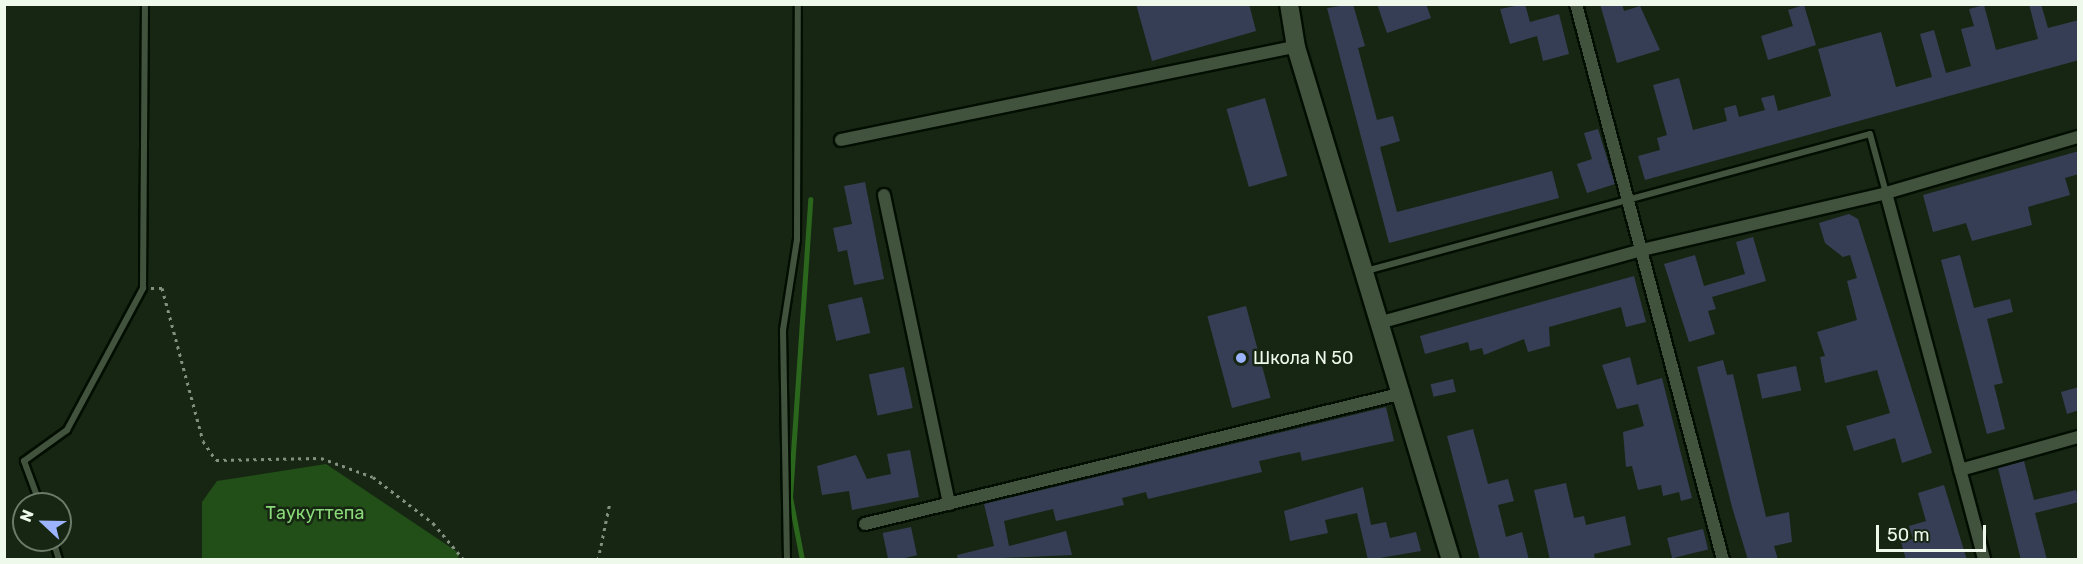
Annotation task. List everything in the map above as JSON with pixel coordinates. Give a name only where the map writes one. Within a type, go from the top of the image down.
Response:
[{"type":"street","points":[[1289,4],[1296,47],[1382,322],[1451,559]]},
{"type":"street","points":[[1576,4],[1723,560]]},
{"type":"street","points":[[841,140],[1296,47]]},
{"type":"street","points":[[1382,322],[1642,250],[1886,193],[2079,137]]},
{"type":"street","points":[[1886,193],[1984,560]]},
{"type":"street","points":[[884,195],[949,504]]},
{"type":"street","points":[[865,524],[1403,393]]},
{"type":"street","points":[[1960,470],[2079,437]]},
{"type":"lane","points":[[36,492],[24,461],[67,430],[143,288],[145,4]]},
{"type":"lane","points":[[787,560],[783,330],[796,240],[798,4]]},
{"type":"lane","points":[[1366,271],[1870,134],[1886,193]]},
{"type":"path","points":[[143,288],[162,288],[203,441],[216,460],[321,458],[373,477],[433,523],[464,560]]},
{"type":"path","points":[[598,560],[610,502]]},
{"type":"green space","name":"Таукуттепа","points":[[326,464],[459,553],[458,559],[202,559],[202,502],[217,481]]},
{"type":"building","points":[[1136,4],[1249,4],[1256,31],[1152,61]]},
{"type":"building","points":[[1353,4],[1365,46],[1358,48],[1377,120],[1393,116],[1400,141],[1380,147],[1397,212],[1552,171],[1559,198],[1389,243],[1327,8]]},
{"type":"building","points":[[1377,4],[1426,4],[1431,18],[1387,33]]},
{"type":"building","points":[[1525,4],[1530,22],[1559,14],[1569,54],[1543,61],[1537,36],[1510,44],[1500,9]]},
{"type":"building","points":[[1600,4],[1622,4],[1624,11],[1640,6],[1660,50],[1617,63]]},
{"type":"building","points":[[2029,4],[2041,4],[2048,28],[2079,20],[2079,60],[1645,180],[1638,156],[1660,150],[1657,138],[1667,135],[1653,85],[1679,78],[1693,130],[1727,121],[1724,108],[1736,105],[1739,117],[1765,110],[1761,98],[1774,95],[1778,111],[1831,96],[1818,49],[1881,32],[1896,87],[1932,77],[1920,34],[1934,30],[1946,73],[1971,66],[1961,29],[1974,26],[1969,9],[1984,5],[1996,50],[2038,39]]},
{"type":"building","points":[[1804,5],[1816,45],[1768,60],[1761,36],[1793,26],[1788,10]]},
{"type":"building","points":[[1265,98],[1287,176],[1249,187],[1227,109]]},
{"type":"building","points":[[1598,129],[1615,184],[1587,193],[1577,164],[1592,159],[1584,133]]},
{"type":"building","points":[[2079,151],[2079,174],[2065,178],[2070,195],[2028,207],[2032,225],[1972,241],[1966,223],[1933,232],[1923,195]]},
{"type":"building","points":[[865,182],[884,279],[854,285],[847,250],[838,252],[833,228],[852,224],[844,186]]},
{"type":"building","points":[[1849,214],[1858,219],[1932,453],[1902,463],[1895,438],[1854,451],[1846,426],[1890,413],[1877,370],[1825,383],[1820,357],[1825,356],[1817,332],[1857,320],[1847,281],[1857,278],[1850,255],[1843,257],[1825,243],[1819,223]]},
{"type":"building","points":[[1753,237],[1766,281],[1712,297],[1716,309],[1708,311],[1715,334],[1689,342],[1664,264],[1695,255],[1704,286],[1745,274],[1736,242]]},
{"type":"building","points":[[1960,255],[1974,308],[2010,299],[2013,312],[1987,319],[2003,383],[1994,385],[2005,429],[1987,434],[1941,260]]},
{"type":"building","points":[[1634,276],[1646,322],[1626,327],[1621,307],[1549,327],[1550,346],[1528,352],[1524,339],[1484,355],[1482,348],[1470,351],[1468,342],[1425,354],[1420,336]]},
{"type":"building","points":[[862,297],[870,333],[836,341],[828,305]]},
{"type":"building","points":[[1246,306],[1271,398],[1232,408],[1207,316]]},
{"type":"building","points":[[1630,357],[1637,385],[1662,378],[1692,498],[1681,501],[1679,492],[1663,496],[1661,485],[1638,490],[1632,466],[1626,467],[1623,432],[1644,426],[1638,404],[1617,409],[1602,365]]},
{"type":"building","points":[[1723,360],[1727,375],[1733,374],[1766,517],[1789,512],[1792,542],[1774,546],[1778,560],[1748,560],[1732,507],[1697,367]]},
{"type":"building","points":[[1796,366],[1801,390],[1762,399],[1757,374]]},
{"type":"building","points":[[904,367],[913,408],[878,416],[869,374]]},
{"type":"building","points":[[1453,379],[1456,392],[1434,397],[1431,384]]},
{"type":"building","points":[[2079,387],[2079,410],[2067,414],[2061,392]]},
{"type":"building","points":[[1386,407],[1394,441],[1302,461],[1300,452],[1259,461],[1262,472],[1148,499],[1146,492],[1122,498],[1124,505],[1056,521],[1053,509],[1004,521],[1009,546],[1066,531],[1072,555],[958,560],[957,555],[994,546],[984,504]]},
{"type":"building","points":[[1473,429],[1488,484],[1508,479],[1514,501],[1498,505],[1506,537],[1522,532],[1529,560],[1480,560],[1447,436]]},
{"type":"building","points":[[910,450],[919,497],[852,510],[849,491],[822,495],[817,466],[856,455],[867,479],[891,474],[887,454]]},
{"type":"building","points":[[2024,461],[2034,500],[2076,490],[2079,502],[2035,513],[2047,560],[2021,560],[1998,468]]},
{"type":"building","points":[[1566,483],[1574,518],[1584,516],[1586,525],[1625,516],[1631,545],[1594,554],[1595,560],[1550,560],[1534,490]]},
{"type":"building","points":[[1944,485],[1967,560],[1906,560],[1901,542],[1913,539],[1909,526],[1926,521],[1918,493]]},
{"type":"building","points":[[1363,487],[1371,525],[1386,522],[1390,538],[1416,532],[1421,551],[1368,560],[1357,513],[1325,520],[1328,533],[1290,541],[1284,511]]},
{"type":"building","points":[[911,527],[917,555],[888,560],[883,533]]},
{"type":"building","points":[[1703,529],[1708,549],[1672,558],[1667,538]]},
{"type":"waterway","points":[[802,560],[790,497],[810,200]]},
{"type":"place","name":"Школа N 50","points":[[1241,358]]}]
